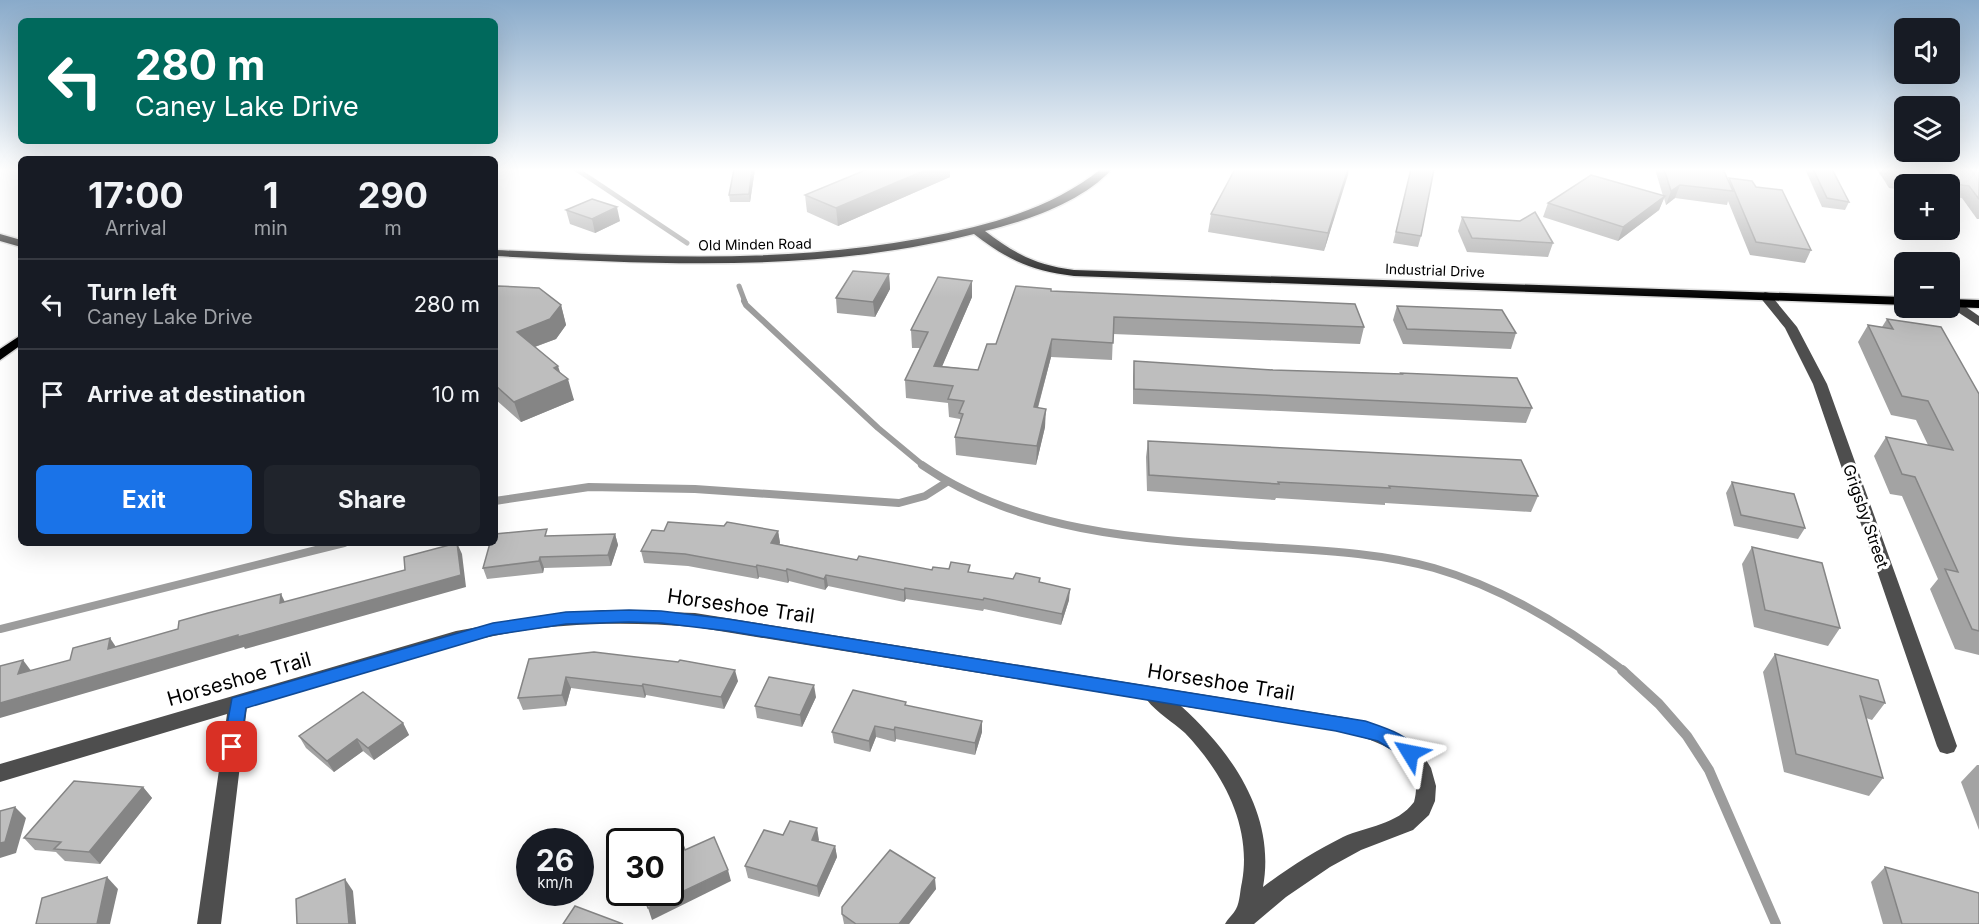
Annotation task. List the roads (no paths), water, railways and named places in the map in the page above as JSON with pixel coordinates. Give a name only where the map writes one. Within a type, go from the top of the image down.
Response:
[{"type":"main road","name":"Old Minden Road","points":[[498,253],[732,261],[794,260],[902,247],[976,230],[1029,212]]},
{"type":"main road","name":"Industrial Drive","points":[[976,230],[1018,261],[1067,272],[1894,301]]},
{"type":"main road","points":[[0,236],[18,236]]},
{"type":"main road","points":[[0,236],[18,243]]},
{"type":"main road","points":[[1960,303],[1979,304]]},
{"type":"main road","points":[[0,356],[18,341]]},
{"type":"street","name":"Grigsby Street","points":[[1766,296],[1791,327],[1820,384],[1947,746]]},
{"type":"street","points":[[1960,309],[1979,322]]},
{"type":"street","name":"Horseshoe Trail","points":[[0,773],[493,629],[529,622],[597,616],[695,620],[1365,728],[1384,735],[1410,753],[1422,769],[1426,784],[1426,801],[1410,821],[1353,843],[1320,861],[1284,885],[1242,920]]},
{"type":"street","points":[[1150,694],[1175,711],[1210,746],[1224,766],[1244,808],[1256,855],[1253,883],[1242,920]]},
{"type":"street","points":[[209,924],[238,703]]},
{"type":"waterway","points":[[641,212],[687,243]]},
{"type":"waterway","points":[[739,286],[745,302]]},
{"type":"waterway","points":[[744,301],[878,428],[924,466]]},
{"type":"waterway","points":[[924,466],[962,489],[1005,507],[1049,521],[1141,537],[1358,554],[1396,559],[1434,568],[1485,586],[1534,611],[1580,639],[1624,671]]},
{"type":"waterway","points":[[498,501],[589,487],[695,489],[899,503],[925,496],[947,482]]},
{"type":"waterway","points":[[0,629],[332,546]]},
{"type":"waterway","points":[[1622,670],[1659,704],[1687,736],[1709,770],[1776,924]]}]
